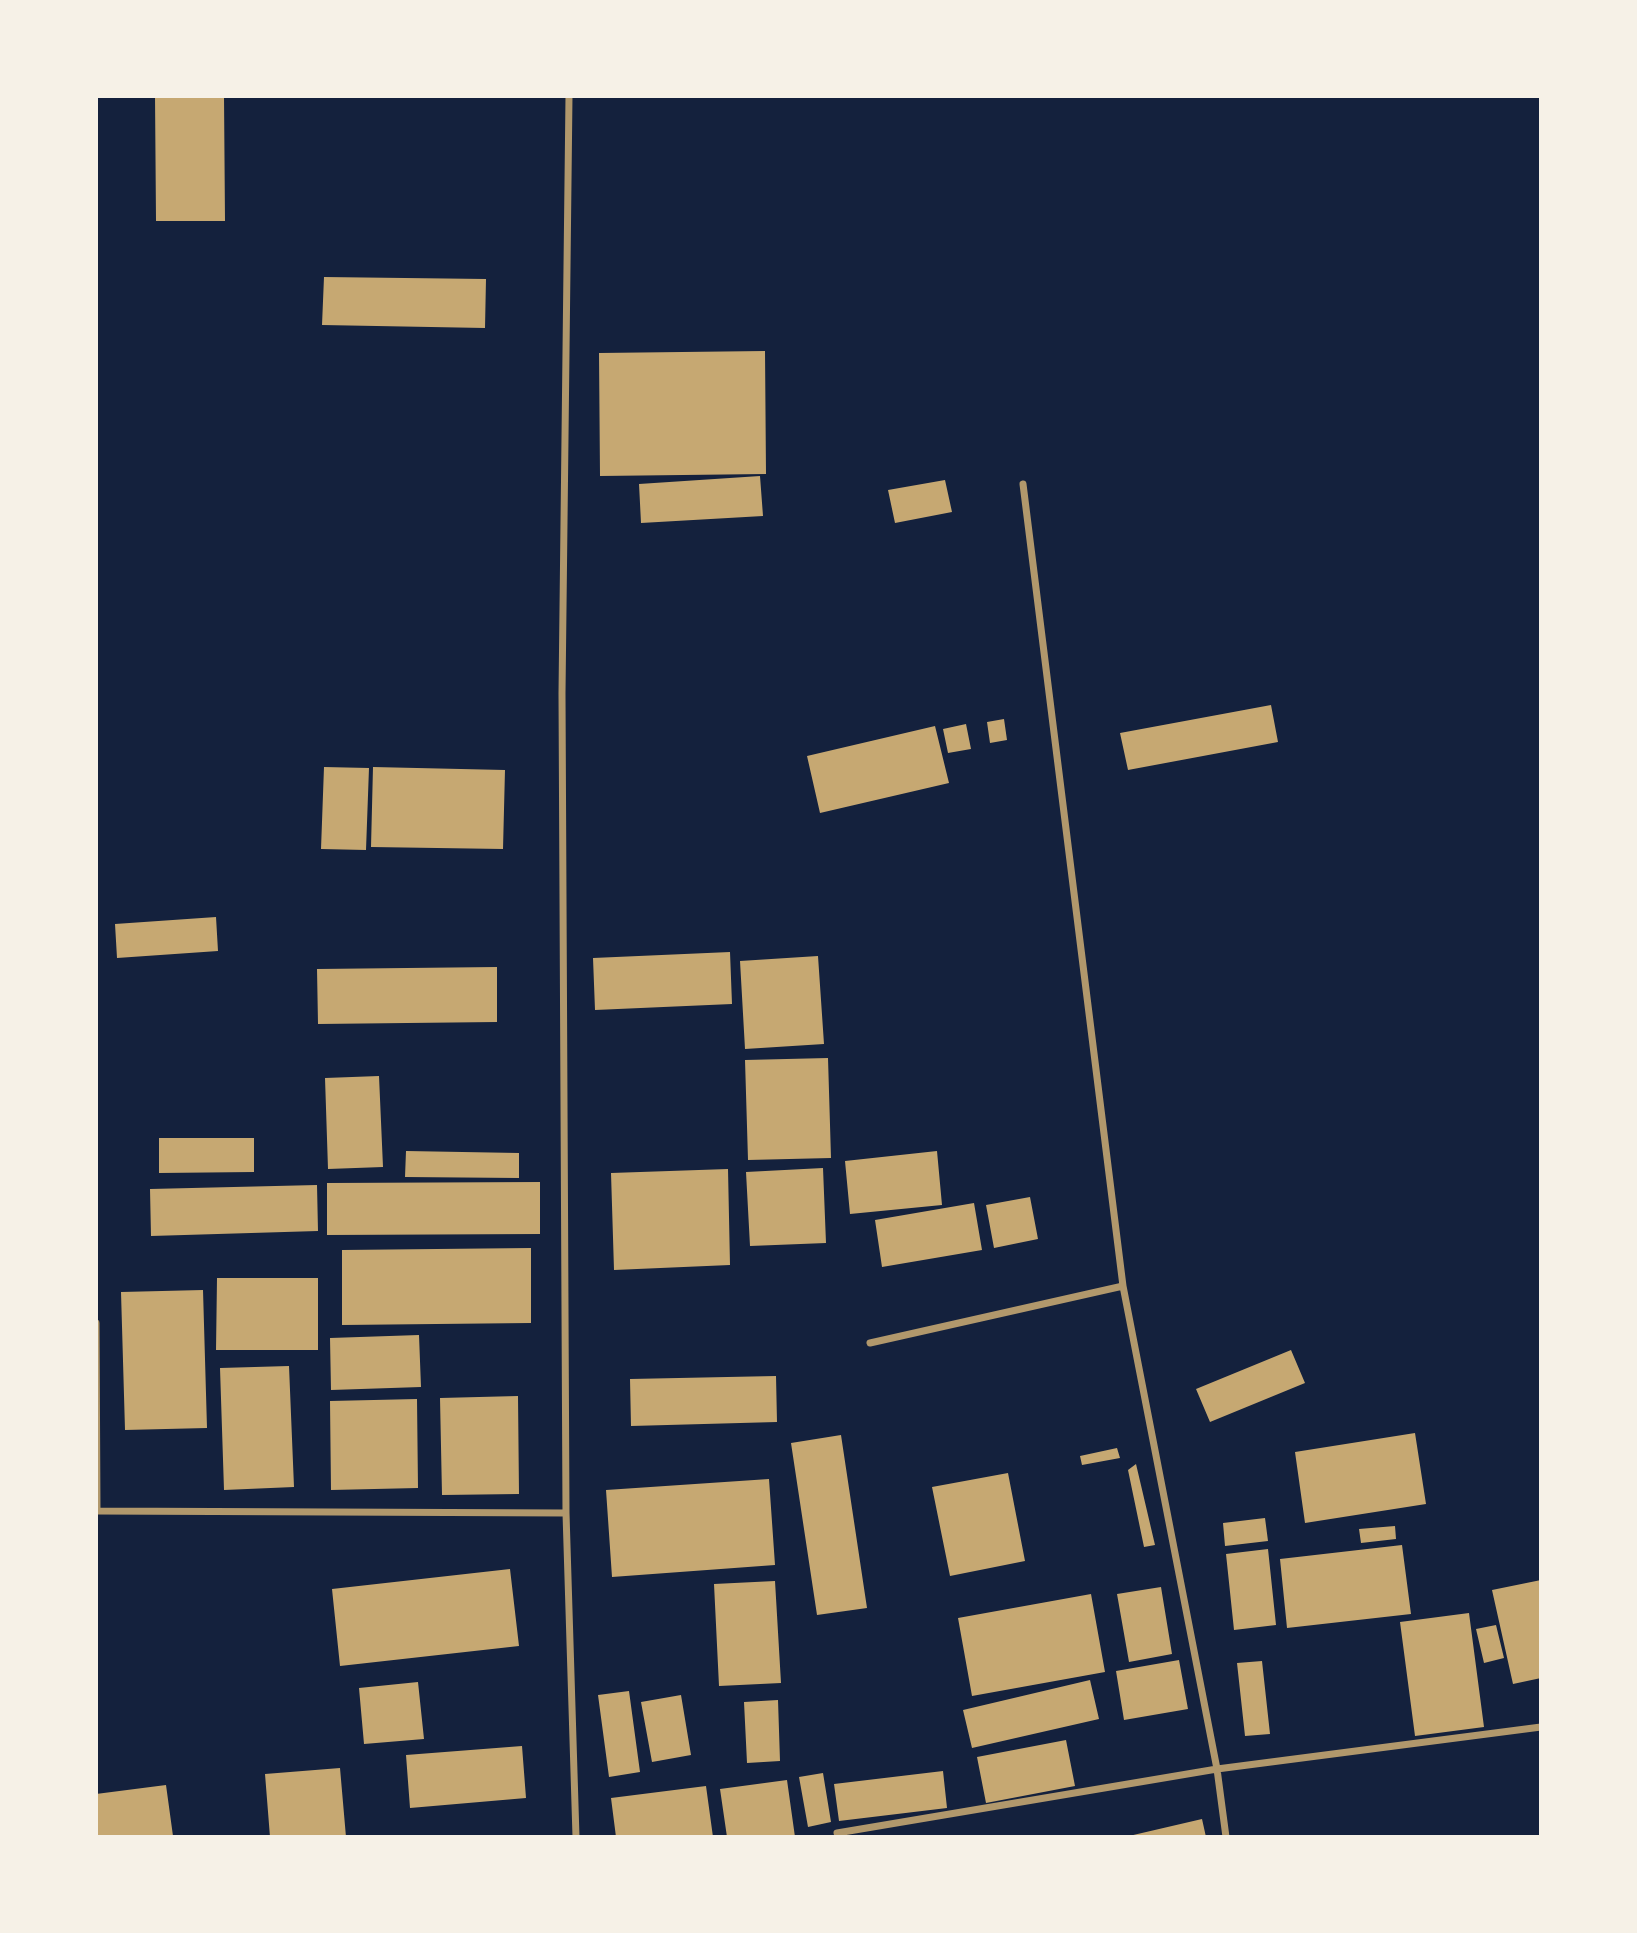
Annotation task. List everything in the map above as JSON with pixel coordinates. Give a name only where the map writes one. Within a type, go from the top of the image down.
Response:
[{"type":"street","points":[[569,96],[562,692],[566,1513],[576,1837]]},
{"type":"street","points":[[1023,484],[1123,1286],[1217,1769],[1226,1837]]},
{"type":"street","points":[[870,1343],[1123,1286]]},
{"type":"street","points":[[96,1323],[97,1511],[566,1513]]},
{"type":"street","points":[[837,1833],[1217,1769],[1541,1727]]},
{"type":"building","points":[[155,96],[224,96],[225,221],[156,221]]},
{"type":"building","points":[[324,277],[486,279],[485,328],[322,325]]},
{"type":"building","points":[[765,351],[766,474],[600,476],[599,353]]},
{"type":"building","points":[[760,476],[763,516],[641,523],[639,484]]},
{"type":"building","points":[[945,480],[952,512],[895,523],[888,490]]},
{"type":"building","points":[[1271,705],[1278,742],[1128,770],[1120,733]]},
{"type":"building","points":[[1004,719],[1007,740],[990,743],[987,722]]},
{"type":"building","points":[[966,724],[971,749],[948,753],[943,729]]},
{"type":"building","points":[[935,726],[949,783],[820,813],[807,756]]},
{"type":"building","points":[[324,767],[369,768],[366,850],[321,849]]},
{"type":"building","points":[[373,767],[505,770],[503,849],[371,847]]},
{"type":"building","points":[[216,917],[218,951],[117,958],[115,924]]},
{"type":"building","points":[[730,952],[732,1004],[595,1010],[593,958]]},
{"type":"building","points":[[818,956],[824,1044],[745,1049],[740,961]]},
{"type":"building","points":[[497,967],[497,1022],[318,1024],[317,969]]},
{"type":"building","points":[[828,1058],[831,1158],[748,1160],[745,1060]]},
{"type":"building","points":[[379,1076],[383,1167],[328,1169],[325,1078]]},
{"type":"building","points":[[159,1138],[254,1138],[254,1172],[159,1173]]},
{"type":"building","points":[[406,1151],[519,1153],[519,1178],[405,1177]]},
{"type":"building","points":[[937,1151],[942,1205],[850,1214],[845,1161]]},
{"type":"building","points":[[823,1168],[826,1243],[750,1246],[746,1172]]},
{"type":"building","points":[[728,1169],[730,1265],[614,1270],[611,1173]]},
{"type":"building","points":[[540,1182],[540,1234],[327,1235],[327,1183]]},
{"type":"building","points":[[317,1185],[318,1231],[151,1236],[150,1189]]},
{"type":"building","points":[[1030,1197],[1038,1239],[994,1248],[986,1205]]},
{"type":"building","points":[[974,1203],[982,1250],[882,1267],[875,1220]]},
{"type":"building","points":[[531,1248],[531,1323],[342,1325],[342,1250]]},
{"type":"building","points":[[217,1278],[318,1278],[318,1350],[216,1350]]},
{"type":"building","points":[[203,1290],[207,1428],[125,1430],[121,1292]]},
{"type":"building","points":[[419,1335],[421,1387],[331,1390],[330,1338]]},
{"type":"building","points":[[1291,1350],[1305,1383],[1210,1422],[1196,1389]]},
{"type":"building","points":[[289,1366],[294,1487],[224,1490],[220,1368]]},
{"type":"building","points":[[776,1376],[777,1422],[631,1426],[630,1379]]},
{"type":"building","points":[[518,1396],[519,1494],[442,1495],[440,1398]]},
{"type":"building","points":[[417,1399],[418,1488],[331,1490],[330,1401]]},
{"type":"building","points":[[1415,1433],[1426,1504],[1305,1523],[1295,1452]]},
{"type":"building","points":[[841,1435],[867,1608],[817,1615],[791,1443]]},
{"type":"building","points":[[1117,1448],[1120,1458],[1082,1465],[1080,1456]]},
{"type":"building","points":[[1136,1464],[1155,1545],[1144,1547],[1128,1470]]},
{"type":"building","points":[[1008,1473],[1025,1561],[950,1576],[932,1487]]},
{"type":"building","points":[[769,1479],[775,1565],[612,1577],[606,1490]]},
{"type":"building","points":[[1265,1518],[1268,1541],[1225,1546],[1223,1523]]},
{"type":"building","points":[[1395,1526],[1396,1539],[1361,1543],[1359,1529]]},
{"type":"building","points":[[1402,1545],[1411,1614],[1287,1628],[1280,1559]]},
{"type":"building","points":[[1268,1549],[1276,1625],[1234,1630],[1226,1554]]},
{"type":"building","points":[[510,1569],[519,1646],[340,1666],[332,1589]]},
{"type":"building","points":[[1541,1580],[1541,1678],[1513,1684],[1492,1590]]},
{"type":"building","points":[[775,1581],[781,1683],[719,1686],[714,1584]]},
{"type":"building","points":[[1161,1587],[1172,1654],[1129,1662],[1117,1594]]},
{"type":"building","points":[[1091,1594],[1105,1672],[972,1696],[958,1618]]},
{"type":"building","points":[[1469,1613],[1484,1727],[1415,1736],[1400,1622]]},
{"type":"building","points":[[1496,1625],[1504,1658],[1484,1663],[1476,1629]]},
{"type":"building","points":[[1179,1660],[1188,1709],[1124,1720],[1116,1671]]},
{"type":"building","points":[[1262,1661],[1270,1734],[1245,1736],[1237,1663]]},
{"type":"building","points":[[1090,1680],[1099,1719],[972,1748],[963,1710]]},
{"type":"building","points":[[418,1682],[424,1739],[364,1744],[359,1688]]},
{"type":"building","points":[[629,1691],[640,1772],[609,1777],[598,1695]]},
{"type":"building","points":[[681,1695],[691,1755],[652,1762],[641,1702]]},
{"type":"building","points":[[778,1700],[780,1761],[747,1763],[744,1702]]},
{"type":"building","points":[[1066,1740],[1075,1786],[986,1803],[977,1757]]},
{"type":"building","points":[[522,1746],[526,1798],[410,1808],[406,1755]]},
{"type":"building","points":[[340,1768],[346,1837],[270,1837],[265,1774]]},
{"type":"building","points":[[943,1771],[947,1808],[839,1821],[834,1784]]},
{"type":"building","points":[[823,1773],[831,1822],[808,1827],[799,1777]]},
{"type":"building","points":[[787,1780],[795,1837],[727,1837],[720,1789]]},
{"type":"building","points":[[166,1785],[173,1836],[96,1837],[96,1794]]},
{"type":"building","points":[[706,1786],[713,1837],[616,1837],[611,1798]]},
{"type":"building","points":[[1202,1819],[1206,1837],[1129,1837],[1129,1836]]}]
